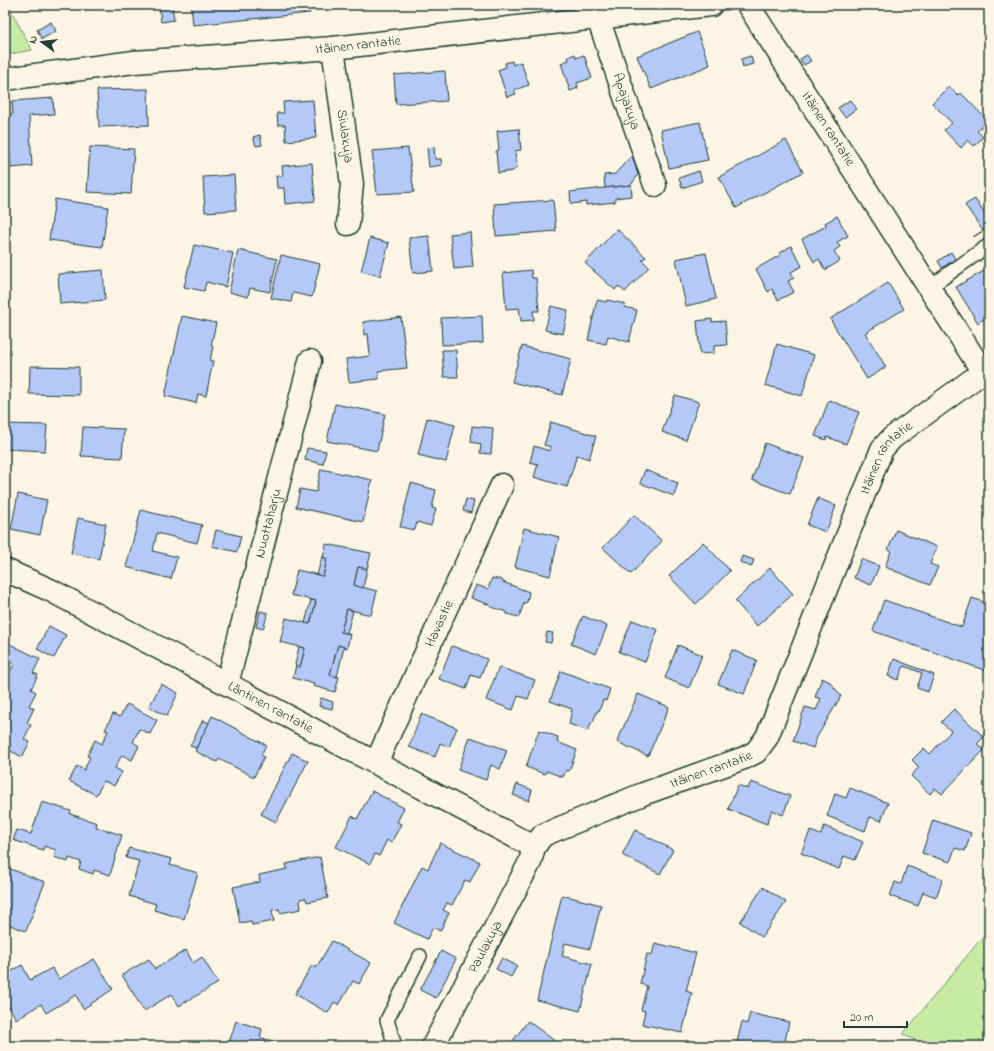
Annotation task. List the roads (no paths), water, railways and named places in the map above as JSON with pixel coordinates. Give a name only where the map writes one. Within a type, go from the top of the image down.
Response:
[{"type":"street","name":"Itäinen rantatie","points":[[5,79],[134,62],[333,48],[711,5]]},
{"type":"street","name":"Itäinen rantatie","points":[[534,847],[542,835],[643,794],[744,758],[756,752],[767,737],[882,449],[892,438],[986,371],[748,5]]},
{"type":"street","name":"Apajakuja","points":[[598,18],[655,185]]},
{"type":"street","name":"Siulakuja","points":[[333,48],[352,184],[348,224]]},
{"type":"street","name":"Nuottaharju","points":[[227,684],[310,361]]},
{"type":"street","name":"Havastie","points":[[376,763],[502,485]]},
{"type":"street","name":"Läntinen rantatie","points":[[5,570],[50,590],[534,847]]},
{"type":"street","name":"Paulakuja","points":[[433,1046],[530,862],[534,847]]},
{"type":"lane","points":[[930,287],[989,245]]},
{"type":"lane","points":[[395,1046],[387,1020],[420,956]]}]
